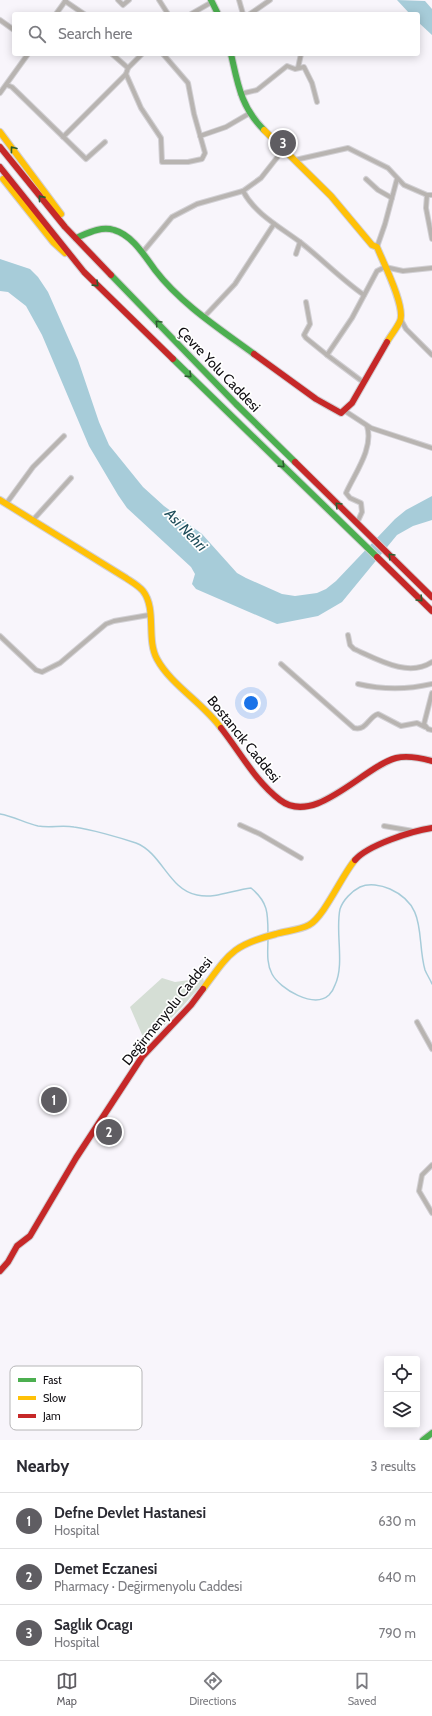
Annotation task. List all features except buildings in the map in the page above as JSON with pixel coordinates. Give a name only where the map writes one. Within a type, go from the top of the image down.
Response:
[{"type":"main road","points":[[211,1],[217,12]]},
{"type":"main road","points":[[0,132],[28,168],[76,238],[104,228],[118,232],[142,254],[165,282],[204,317],[283,374],[312,398],[341,413],[345,411],[352,403],[378,354],[401,320],[401,312],[391,276],[385,267],[377,247],[372,245],[331,196],[252,118],[240,94],[231,56]]},
{"type":"main road","name":"Çevre Yolu Caddesi","points":[[0,147],[76,238],[236,404],[432,596]]},
{"type":"main road","name":"Çevre Yolu Caddesi","points":[[0,167],[84,272],[432,611]]},
{"type":"main road","points":[[0,175],[53,242],[84,272]]},
{"type":"main road","name":"Bostancık Caddesi","points":[[3,502],[144,591],[147,599],[154,653],[164,671],[212,716],[272,793],[288,805],[298,807],[317,804],[372,769],[390,760],[406,757],[432,761]]},
{"type":"main road","name":"Değirmenyolu Caddesi","points":[[0,1271],[8,1262],[17,1246],[30,1236],[76,1158],[148,1050],[191,1005],[227,956],[246,943],[309,925],[320,913],[346,870],[355,859],[370,848],[414,831],[432,828]]},
{"type":"main road","points":[[423,1440],[432,1433]]},
{"type":"street","points":[[118,0],[123,5],[129,0]]},
{"type":"street","points":[[159,0],[167,12]]},
{"type":"street","points":[[239,0],[242,12]]},
{"type":"street","points":[[253,12],[270,0]]},
{"type":"street","points":[[58,12],[66,1],[81,12]]},
{"type":"street","points":[[194,12],[211,1]]},
{"type":"street","points":[[0,20],[12,29]]},
{"type":"street","points":[[0,93],[27,56]]},
{"type":"street","points":[[114,56],[128,68]]},
{"type":"street","points":[[63,137],[126,74],[128,68],[140,56]]},
{"type":"street","points":[[126,74],[141,108],[161,138],[162,162],[188,162],[202,159],[205,153],[188,83],[165,56]]},
{"type":"street","points":[[298,68],[301,56]]},
{"type":"street","points":[[240,94],[257,90],[287,66],[298,68],[304,67],[312,83],[317,102]]},
{"type":"street","points":[[6,85],[12,87],[86,158],[104,142]]},
{"type":"street","points":[[200,136],[226,127],[250,113]]},
{"type":"street","points":[[295,160],[348,148],[388,168],[404,185],[427,195],[432,195]]},
{"type":"street","points":[[142,254],[172,217],[197,204],[243,191],[261,178],[283,150]]},
{"type":"street","points":[[366,179],[378,190],[392,198]]},
{"type":"street","points":[[377,247],[397,179]]},
{"type":"street","points":[[243,191],[247,199],[274,224],[300,242],[364,295]]},
{"type":"street","points":[[427,195],[426,208],[432,239]]},
{"type":"street","points":[[204,317],[235,284],[274,224]]},
{"type":"street","points":[[296,254],[300,242]]},
{"type":"street","points":[[326,355],[352,318],[376,271],[385,267],[403,271],[432,268]]},
{"type":"street","points":[[306,302],[310,324],[304,334],[306,338],[326,355],[363,382]]},
{"type":"street","points":[[401,320],[406,329],[432,355]]},
{"type":"street","points":[[345,411],[367,426],[432,448]]},
{"type":"street","points":[[357,524],[362,512],[361,503],[350,498],[346,493],[369,444],[370,434],[367,426]]},
{"type":"street","points":[[3,502],[33,467],[64,436]]},
{"type":"street","points":[[33,520],[71,478]]},
{"type":"street","points":[[0,636],[36,670],[42,672],[60,663],[106,624],[114,621],[149,615]]},
{"type":"street","points":[[348,635],[350,645],[354,649],[392,665],[424,668],[432,662]]},
{"type":"street","points":[[282,664],[354,728],[360,729],[373,716],[378,714],[402,726],[417,723],[432,730]]},
{"type":"street","points":[[358,684],[381,689],[396,690],[432,684]]},
{"type":"street","points":[[425,727],[432,693]]},
{"type":"street","points":[[240,825],[260,834],[301,858]]},
{"type":"street","points":[[384,826],[414,831]]},
{"type":"street","points":[[417,1022],[432,1049]]},
{"type":"street","points":[[432,1165],[422,1176],[419,1191],[432,1213]]},
{"type":"shaded area","points":[[162,978],[175,982],[203,978],[204,982],[146,1044],[130,1007]]},
{"type":"water","points":[[397,0],[425,1],[432,9],[432,35],[420,24],[420,12],[408,12]]},
{"type":"water","name":"Asi Nehri","points":[[0,259],[30,269],[38,277],[48,292],[78,360],[99,422],[109,445],[143,487],[164,506],[202,534],[237,573],[282,594],[295,596],[317,593],[326,589],[336,581],[395,519],[406,510],[432,496],[432,520],[413,526],[397,535],[342,602],[318,616],[277,624],[196,589],[192,584],[195,574],[191,567],[127,508],[118,495],[89,446],[42,335],[26,306],[8,292],[0,291]]},
{"type":"waterway","points":[[0,814],[38,826],[70,826],[136,843],[153,855],[179,886],[187,892],[197,895],[210,896],[251,888],[261,898],[266,908],[268,934]]},
{"type":"waterway","points":[[268,938],[269,965],[270,970],[276,980],[282,986],[298,995],[315,1000],[323,999],[331,993],[338,977],[340,958],[339,918],[340,909],[343,902],[360,887],[371,885],[383,886],[402,896],[410,904],[418,924],[425,970],[432,984]]},
{"type":"traffic: fast","points":[[211,0],[217,12]]},
{"type":"traffic: fast","points":[[231,56],[238,86],[245,104],[250,113],[264,130]]},
{"type":"traffic: fast","points":[[76,238],[104,229],[114,230],[126,236],[137,246],[155,270],[177,294],[189,305],[254,354]]},
{"type":"traffic: fast","points":[[111,275],[236,404],[295,462]]},
{"type":"traffic: fast","points":[[173,359],[377,557]]},
{"type":"traffic: fast","points":[[423,1440],[432,1433]]},
{"type":"traffic: slow","points":[[264,130],[331,196],[372,245],[377,247],[397,295],[401,314],[399,324],[387,342]]},
{"type":"traffic: slow","points":[[0,132],[61,214]]},
{"type":"traffic: slow","points":[[3,179],[53,242],[65,253]]},
{"type":"traffic: slow","points":[[0,500],[126,578],[143,591],[150,606],[152,642],[157,659],[170,677],[205,710],[221,728]]},
{"type":"traffic: slow","points":[[203,989],[226,959],[240,947],[261,938],[305,927],[315,921],[327,905],[344,875],[355,860]]},
{"type":"traffic: jam","points":[[0,147],[65,227],[111,275]]},
{"type":"traffic: jam","points":[[0,167],[84,272],[173,359]]},
{"type":"traffic: jam","points":[[254,354],[316,399],[341,413],[352,403],[387,342]]},
{"type":"traffic: jam","points":[[295,462],[432,597]]},
{"type":"traffic: jam","points":[[377,557],[432,611]]},
{"type":"traffic: jam","points":[[221,728],[263,785],[280,800],[294,806],[308,806],[323,801],[383,763],[396,758],[410,757],[432,761]]},
{"type":"traffic: jam","points":[[355,860],[361,854],[380,844],[402,835],[432,828]]},
{"type":"traffic: jam","points":[[0,1271],[8,1262],[17,1246],[30,1236],[76,1158],[142,1057],[191,1005],[203,989]]},
{"type":"place","name":"Saglık Ocagı","points":[[283,143]]},
{"type":"place","name":"Defne Devlet Hastanesi","points":[[54,1100]]},
{"type":"place","name":"Demet Eczanesi","points":[[109,1132]]}]
